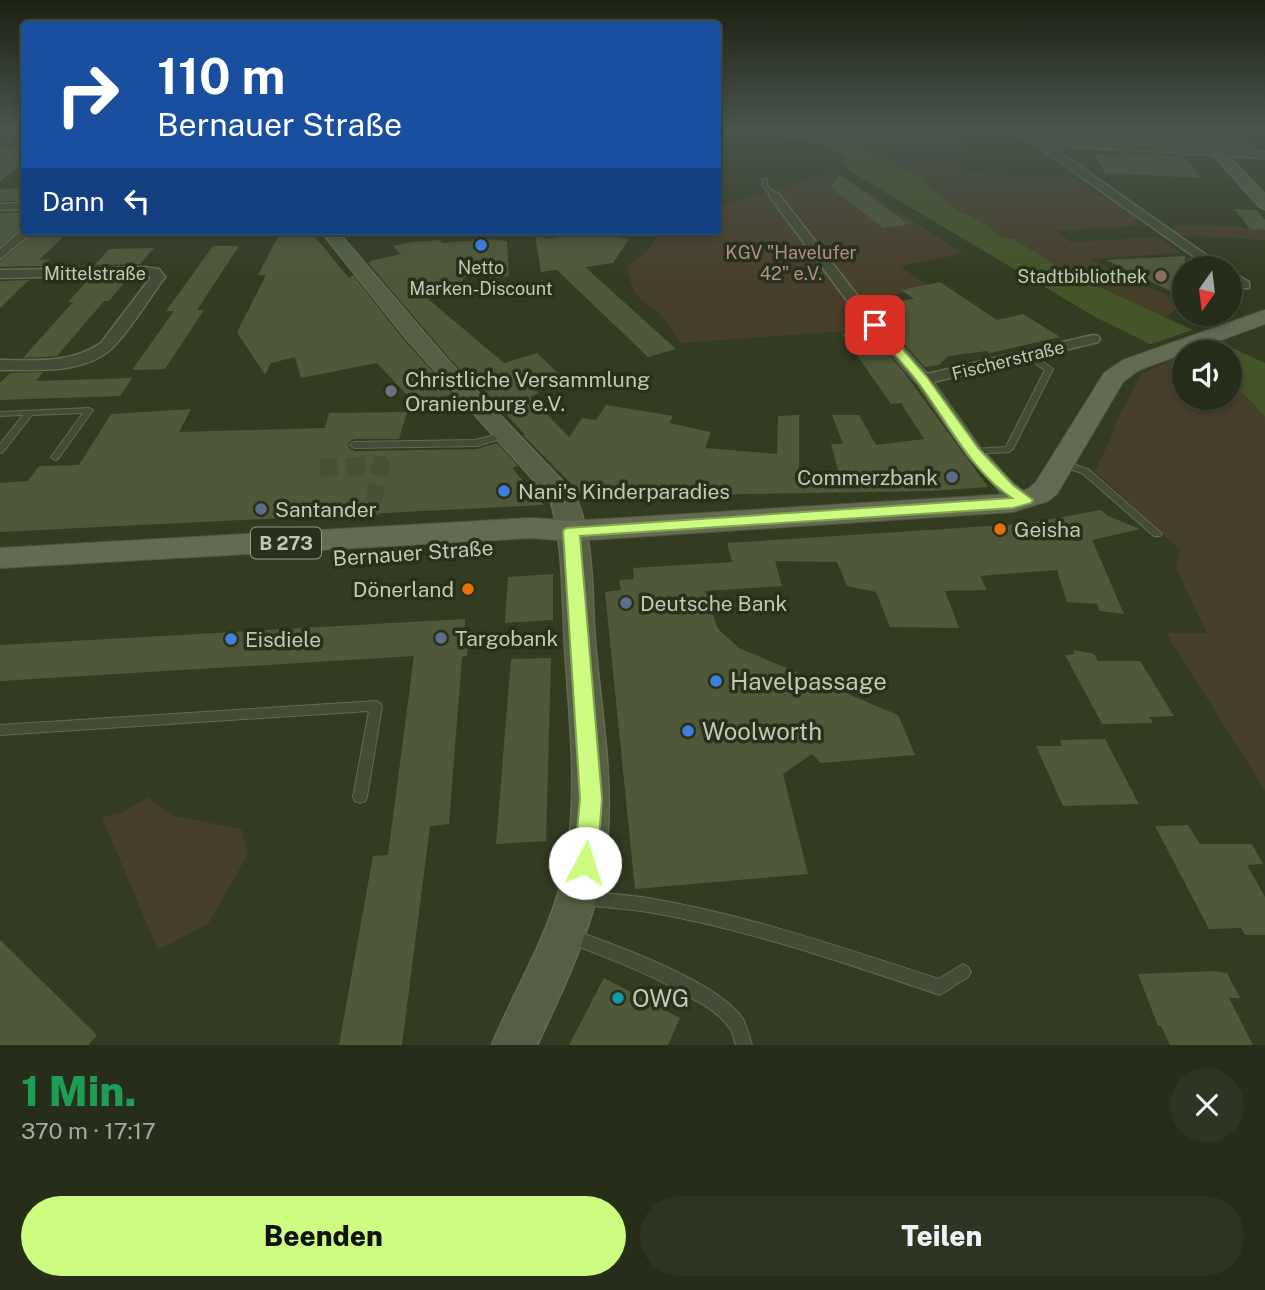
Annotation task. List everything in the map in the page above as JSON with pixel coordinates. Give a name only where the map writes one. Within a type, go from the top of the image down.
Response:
[{"type":"main road","points":[[1242,179],[1265,204]]},
{"type":"main road","points":[[332,235],[368,282],[442,367],[562,496],[572,531],[591,799],[585,863],[571,916],[514,1045]]},
{"type":"main road","points":[[1026,500],[1047,488],[1113,378],[1131,365],[1265,317]]},
{"type":"main road","name":"Bernauer Straße","points":[[0,558],[531,528],[572,531],[1013,503],[1026,500]]},
{"type":"main road","name":"Bernauer Straße","points":[[0,577],[531,545],[572,531]]},
{"type":"street","points":[[1092,179],[1202,256]]},
{"type":"street","name":"Fischerstraße","points":[[775,195],[859,307],[923,380],[974,452],[1007,488],[1026,500]]},
{"type":"street","points":[[0,206],[21,206]]},
{"type":"street","points":[[0,255],[22,235]]},
{"type":"street","name":"Mittelstraße","points":[[0,274],[145,271],[154,272],[158,277],[98,354],[75,362],[0,365]]},
{"type":"street","name":"Fischerstraße","points":[[923,380],[1093,339]]},
{"type":"lane","points":[[765,180],[764,185],[775,195]]},
{"type":"lane","points":[[974,452],[1009,449],[1049,369],[1028,355]]},
{"type":"lane","points":[[0,414],[89,410],[55,457]]},
{"type":"lane","points":[[0,450],[30,412]]},
{"type":"lane","points":[[354,445],[477,443],[504,435]]},
{"type":"lane","points":[[1063,464],[1085,471],[1157,534]]},
{"type":"lane","points":[[0,730],[376,706],[360,797]]},
{"type":"lane","points":[[571,916],[656,906],[724,920],[822,948],[940,987],[963,972]]},
{"type":"lane","points":[[571,916],[621,953],[714,1001],[736,1024],[744,1045]]},
{"type":"green space","name":"KGV \"Havelufer 42\" e.V.","points":[[808,179],[846,179],[963,253],[900,266],[931,288],[853,303],[874,329],[681,343],[664,319],[634,290],[627,267],[648,250],[659,235],[721,235],[721,206]]},
{"type":"green space","points":[[921,179],[1076,179],[1099,196],[1111,199],[1145,219],[1134,221],[1140,226],[1057,231],[1070,242],[1157,237],[1180,253],[1090,259],[1172,298],[1172,312],[1165,317],[1069,273],[1014,239],[1002,237],[979,220],[957,210]]},
{"type":"green space","points":[[1172,225],[1221,225],[1265,230],[1265,240],[1177,235],[1171,231],[1176,228]]},
{"type":"green space","points":[[1172,360],[1172,410],[1242,410],[1242,393],[1265,417],[1265,790],[1166,633],[1207,633],[1176,568],[1180,550],[1095,471],[1116,427],[1114,426],[1141,375]]},
{"type":"green space","points":[[148,798],[173,816],[241,829],[248,854],[208,924],[158,950],[102,817],[121,813]]},
{"type":"shaded area","points":[[863,179],[921,179],[957,210],[979,220],[1002,237],[1014,239],[1069,273],[1172,320],[1172,326],[1184,326],[1215,340],[1172,340],[1172,355],[1095,317]]},
{"type":"shaded area","points":[[1242,352],[1265,363],[1265,417],[1242,393]]},
{"type":"pier","points":[[1198,328],[1224,340],[1172,340],[1172,359],[1146,346]]},
{"type":"building","points":[[837,179],[845,179],[908,224],[883,228],[830,187]]},
{"type":"building","points":[[21,188],[21,201],[0,201],[0,189]]},
{"type":"building","points":[[1234,209],[1257,210],[1265,220],[1265,230],[1250,229]]},
{"type":"building","points":[[21,212],[21,228],[0,246],[0,213]]},
{"type":"building","points":[[32,235],[65,235],[39,260],[50,259],[42,266],[0,267],[0,262]]},
{"type":"building","points":[[279,235],[313,235],[349,278],[353,275],[404,340],[453,394],[417,406],[377,363],[301,378],[295,357],[271,363],[265,375],[237,332],[266,275],[258,275]]},
{"type":"building","points":[[535,235],[547,239],[602,235],[629,239],[613,263],[585,267],[676,349],[648,357],[557,270],[541,272]]},
{"type":"building","points":[[487,239],[507,241],[509,276],[491,279],[483,271],[468,274],[448,295],[428,299],[504,363],[537,353],[564,379],[533,388],[539,393],[530,397],[569,437],[582,418],[596,420],[606,405],[673,416],[669,423],[711,432],[705,448],[777,454],[778,416],[799,415],[799,474],[839,474],[831,444],[843,444],[832,415],[859,415],[876,445],[924,439],[901,403],[891,404],[842,334],[869,331],[903,371],[988,487],[930,491],[744,494],[597,502],[586,499],[523,435],[480,385],[476,387],[451,360],[368,263],[401,254],[393,246],[412,242],[439,240],[443,243]]},
{"type":"building","points":[[213,246],[239,246],[197,310],[204,310],[165,369],[132,370],[174,311],[166,311]]},
{"type":"building","points":[[154,248],[140,264],[95,265],[109,249]]},
{"type":"building","name":"Stadtbibliothek","points":[[1172,257],[1172,292],[1106,260]]},
{"type":"building","points":[[128,278],[109,301],[104,301],[57,356],[23,358],[73,302],[68,302],[89,279]]},
{"type":"building","points":[[29,280],[0,308],[0,281]]},
{"type":"building","points":[[940,282],[997,320],[1023,314],[1060,337],[990,353],[987,351],[948,356],[939,365],[925,367],[876,313],[884,312],[875,304],[914,299],[901,290]]},
{"type":"building","points":[[43,372],[36,381],[132,378],[120,396],[0,400],[0,383],[10,373]]},
{"type":"building","points":[[191,409],[179,432],[325,428],[329,413],[407,412],[399,439],[354,439],[348,443],[348,447],[354,451],[477,449],[497,443],[518,466],[512,468],[544,505],[0,532],[0,483],[28,481],[39,466],[79,465],[111,414]]},
{"type":"building","name":"Havelpassage","points":[[1101,510],[1108,516],[1140,529],[1092,540],[1124,614],[1100,611],[1097,604],[1067,602],[1057,570],[980,576],[987,590],[945,591],[959,628],[890,627],[876,592],[847,586],[837,562],[775,561],[782,586],[705,591],[718,629],[739,648],[898,715],[915,755],[821,763],[812,754],[783,774],[808,874],[635,889],[605,592],[621,590],[619,580],[634,579],[633,568],[732,562],[727,543],[1023,524]]},
{"type":"building","points":[[553,574],[553,620],[505,623],[508,577]]},
{"type":"building","points":[[465,619],[464,635],[468,635],[467,656],[462,657],[449,824],[430,826],[402,1045],[339,1045],[373,856],[388,855],[414,656],[0,681],[0,645]]},
{"type":"building","points":[[1073,650],[1094,654],[1098,661],[1140,661],[1174,716],[1149,717],[1153,723],[1102,724],[1065,655],[1075,654]]},
{"type":"building","points":[[551,658],[546,841],[496,844],[511,659]]},
{"type":"building","points":[[1105,739],[1139,804],[1063,806],[1036,746],[1062,746],[1060,740]]},
{"type":"building","points":[[1188,825],[1200,844],[1252,844],[1263,864],[1247,865],[1265,897],[1265,935],[1245,935],[1241,928],[1209,929],[1155,826]]},
{"type":"building","points":[[0,940],[97,1035],[88,1045],[0,1045]]},
{"type":"building","points":[[1215,971],[1227,973],[1240,998],[1229,998],[1253,1045],[1170,1045],[1161,1026],[1158,1026],[1138,974]]},
{"type":"building","name":"OWG","points":[[604,978],[680,1018],[668,1045],[569,1045]]},
{"type":"tunnel","points":[[320,468],[381,465],[371,513]]},
{"type":"place","name":"Netto Marken-Discount","points":[[481,245]]},
{"type":"place","name":"Stadtbibliothek","points":[[1161,276]]},
{"type":"place","name":"Christliche Versammlung Oranienburg e.V.","points":[[391,391]]},
{"type":"place","name":"Commerzbank","points":[[952,477]]},
{"type":"place","name":"Nani's Kinderparadies","points":[[504,491]]},
{"type":"place","name":"Santander","points":[[261,509]]},
{"type":"place","name":"Geisha","points":[[1000,529]]},
{"type":"place","name":"Dönerland","points":[[468,589]]},
{"type":"place","name":"Deutsche Bank","points":[[626,603]]},
{"type":"place","name":"Targobank","points":[[441,638]]},
{"type":"place","name":"Eisdiele","points":[[231,639]]},
{"type":"place","name":"Havelpassage","points":[[716,681]]},
{"type":"place","name":"Woolworth","points":[[688,731]]},
{"type":"place","name":"OWG","points":[[618,998]]},
{"type":"route","points":[[585,863],[591,799],[572,531],[1013,503],[1026,500],[1007,488],[974,452],[923,380],[875,325]]}]
